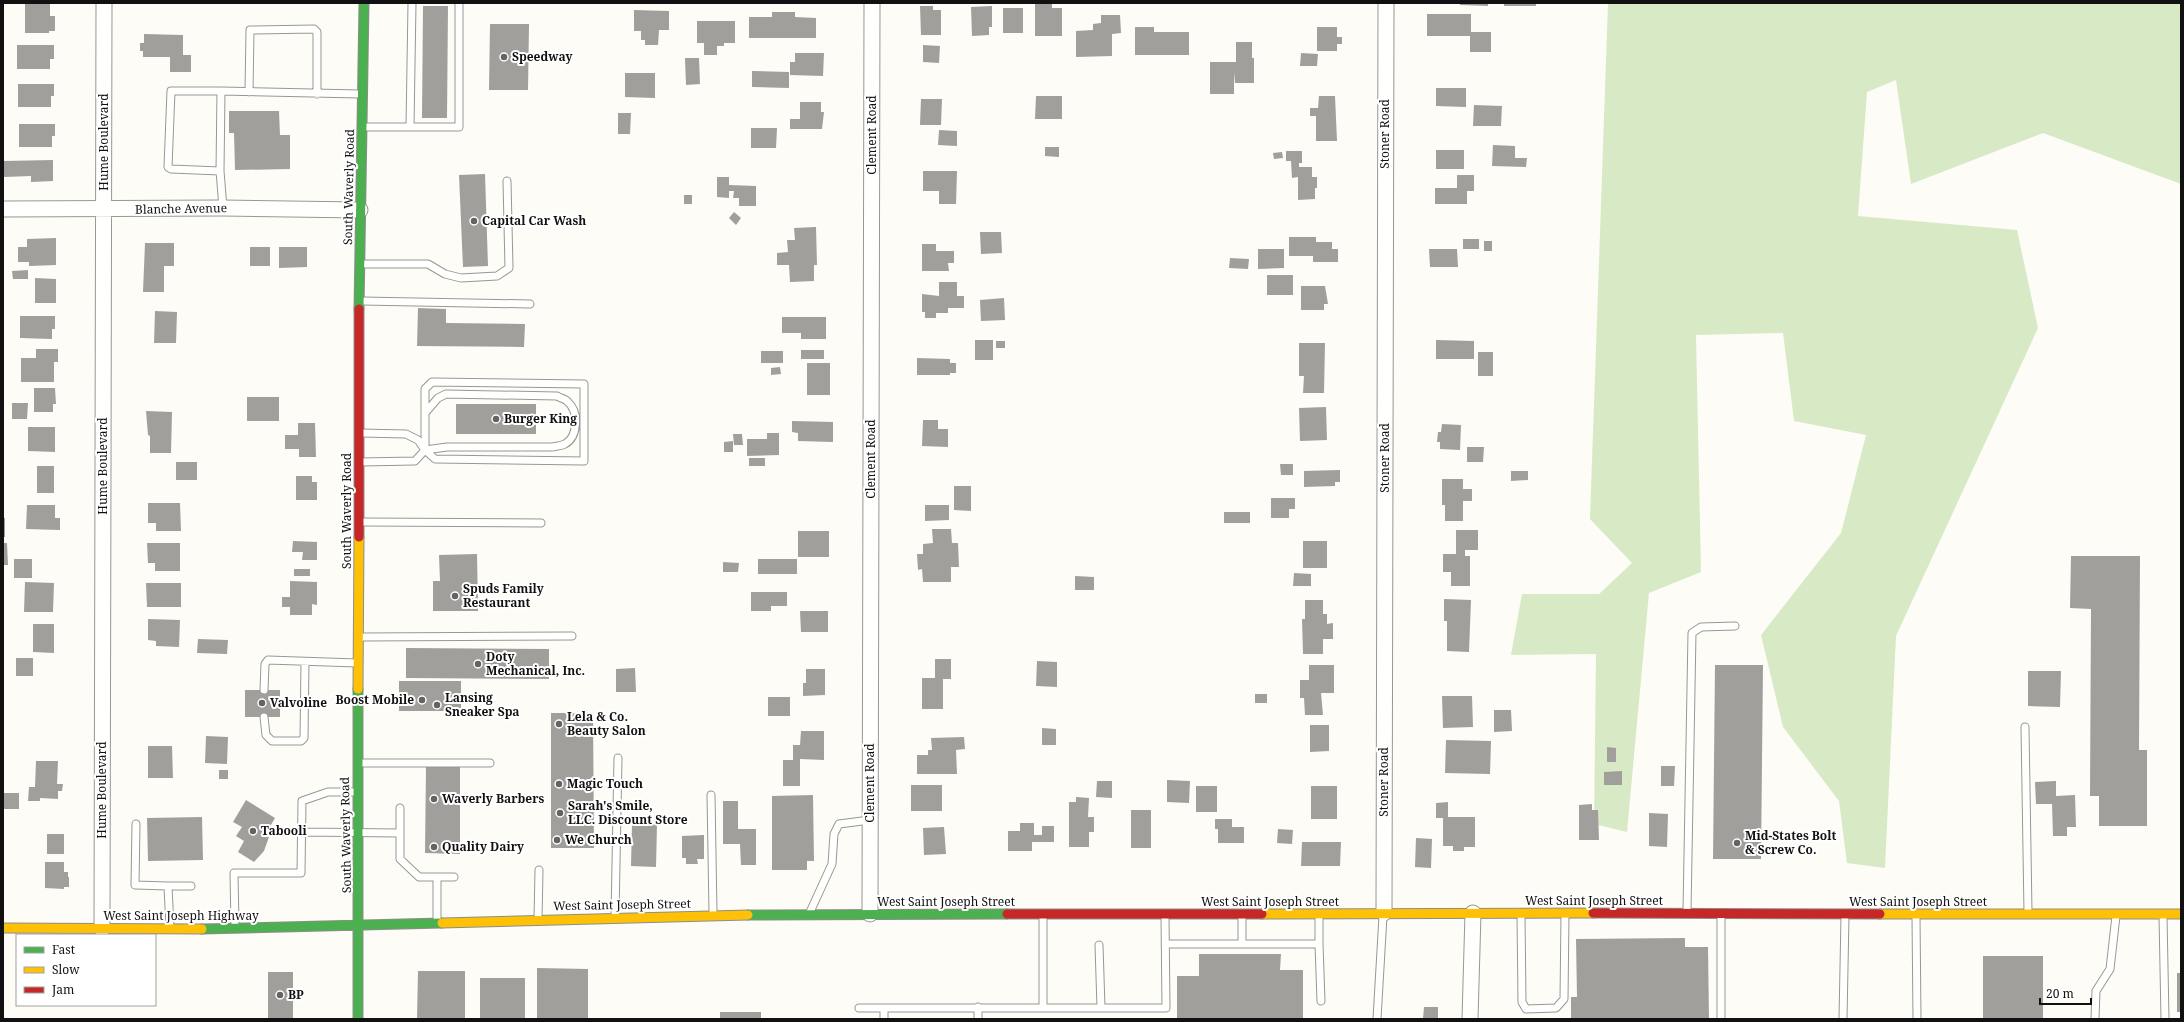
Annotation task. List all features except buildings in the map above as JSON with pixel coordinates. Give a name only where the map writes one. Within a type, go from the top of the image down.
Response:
[{"type":"street","name":"Hume Boulevard","points":[[102,929],[104,3]]},
{"type":"street","name":"South Waverly Road","points":[[358,1019],[359,832],[357,763],[359,264],[364,3]]},
{"type":"street","name":"Clement Road","points":[[870,914],[872,3]]},
{"type":"street","name":"Stoner Road","points":[[1384,913],[1386,3]]},
{"type":"street","name":"Blanche Avenue","points":[[3,209],[104,210],[222,208],[360,210]]},
{"type":"street","name":"West Saint Joseph Street","points":[[359,925],[615,917],[870,914],[1242,914],[1473,912],[2181,914]]},
{"type":"street","points":[[1470,1019],[1473,912]]},
{"type":"street","name":"West Saint Joseph Highway","points":[[3,928],[235,929],[359,925]]},
{"type":"lane","points":[[410,127],[412,3]]},
{"type":"lane","points":[[362,127],[459,127],[459,3]]},
{"type":"lane","points":[[249,92],[250,30],[314,29],[317,32],[317,94]]},
{"type":"lane","points":[[220,170],[171,169],[168,166],[171,91],[363,94]]},
{"type":"lane","points":[[221,91],[220,170],[222,208]]},
{"type":"lane","points":[[359,264],[428,264],[445,274],[461,278],[497,276],[509,268],[507,181]]},
{"type":"lane","points":[[359,301],[530,304]]},
{"type":"lane","points":[[359,432],[406,434],[418,440],[425,450],[435,459],[584,461],[584,384],[432,382],[425,390],[425,450]]},
{"type":"lane","points":[[359,462],[415,461],[425,450],[447,447],[552,447],[564,445],[572,438],[575,429],[574,411],[568,401],[557,396],[446,394],[438,398],[425,413]]},
{"type":"lane","points":[[359,522],[541,523]]},
{"type":"lane","points":[[1687,913],[1692,633],[1701,627],[1735,626]]},
{"type":"lane","points":[[358,637],[572,636]]},
{"type":"lane","points":[[264,690],[265,664],[268,660],[358,663]]},
{"type":"lane","points":[[264,717],[266,735],[272,741],[301,741],[304,738],[305,662]]},
{"type":"lane","points":[[2025,727],[2028,914]]},
{"type":"lane","points":[[615,917],[618,758]]},
{"type":"lane","points":[[357,763],[490,763]]},
{"type":"lane","points":[[235,929],[234,874],[301,873],[302,801],[328,792],[358,792]]},
{"type":"lane","points":[[710,795],[713,915]]},
{"type":"lane","points":[[400,808],[400,859],[419,877],[454,877]]},
{"type":"lane","points":[[808,915],[832,864],[834,834],[839,824],[870,820]]},
{"type":"lane","points":[[136,824],[135,885],[191,886]]},
{"type":"lane","points":[[302,832],[400,833]]},
{"type":"lane","points":[[538,919],[539,870]]},
{"type":"lane","points":[[437,877],[437,923]]},
{"type":"lane","points":[[168,886],[170,928]]},
{"type":"lane","points":[[1521,912],[1522,1002],[1526,1009],[1556,1008],[1564,999],[1565,913]]},
{"type":"lane","points":[[1319,913],[1321,1001]]},
{"type":"lane","points":[[1377,1019],[1384,913]]},
{"type":"lane","points":[[1721,913],[1721,1019]]},
{"type":"lane","points":[[1843,1019],[1845,913]]},
{"type":"lane","points":[[1043,914],[1043,1008]]},
{"type":"lane","points":[[859,1008],[1166,1008],[1165,914]]},
{"type":"lane","points":[[1242,914],[1242,944]]},
{"type":"lane","points":[[1916,914],[1917,1019]]},
{"type":"lane","points":[[2095,1019],[2096,991],[2110,969],[2116,914]]},
{"type":"lane","points":[[2162,914],[2165,1019]]},
{"type":"lane","points":[[1165,944],[1319,944]]},
{"type":"lane","points":[[1099,945],[1100,1008]]},
{"type":"lane","points":[[978,1007],[978,1019]]},
{"type":"lane","points":[[884,1008],[884,1019]]},
{"type":"green space","points":[[1608,3],[2181,3],[2181,184],[2043,133],[1911,184],[1896,80],[1867,92],[1858,216],[2017,230],[2038,328],[1896,636],[1885,868],[1847,863],[1839,801],[1783,727],[1761,635],[1841,533],[1866,435],[1794,421],[1783,333],[1696,335],[1701,572],[1649,593],[1627,832],[1594,824],[1596,654],[1511,655],[1522,594],[1599,594],[1632,563],[1590,519]]},
{"type":"traffic: fast","points":[[359,309],[364,3]]},
{"type":"traffic: fast","points":[[358,689],[358,1019]]},
{"type":"traffic: fast","points":[[748,915],[1007,914]]},
{"type":"traffic: fast","points":[[202,929],[442,923]]},
{"type":"traffic: slow","points":[[358,689],[359,537]]},
{"type":"traffic: slow","points":[[1262,914],[1593,913]]},
{"type":"traffic: slow","points":[[1880,914],[2181,914]]},
{"type":"traffic: slow","points":[[442,923],[748,915]]},
{"type":"traffic: slow","points":[[3,928],[202,929]]},
{"type":"traffic: jam","points":[[359,309],[359,537]]},
{"type":"traffic: jam","points":[[1593,913],[1880,914]]},
{"type":"traffic: jam","points":[[1007,914],[1262,914]]},
{"type":"place","name":"Speedway","points":[[504,57]]},
{"type":"place","name":"Capital Car Wash","points":[[474,221]]},
{"type":"place","name":"Burger King","points":[[496,419]]},
{"type":"place","name":"Spuds Family Restaurant","points":[[455,596]]},
{"type":"place","name":"Doty Mechanical, Inc.","points":[[478,664]]},
{"type":"place","name":"Boost Mobile","points":[[422,700]]},
{"type":"place","name":"Valvoline","points":[[262,703]]},
{"type":"place","name":"Lansing Sneaker Spa","points":[[437,705]]},
{"type":"place","name":"Lela & Co. Beauty Salon","points":[[559,724]]},
{"type":"place","name":"Magic Touch","points":[[559,784]]},
{"type":"place","name":"Waverly Barbers","points":[[434,799]]},
{"type":"place","name":"Sarah's Smile, LLC. Discount Store","points":[[560,813]]},
{"type":"place","name":"Tabooli","points":[[253,831]]},
{"type":"place","name":"We Church","points":[[557,840]]},
{"type":"place","name":"Mid-States Bolt & Screw Co.","points":[[1737,843]]},
{"type":"place","name":"Quality Dairy","points":[[434,847]]},
{"type":"place","name":"BP","points":[[280,995]]}]
